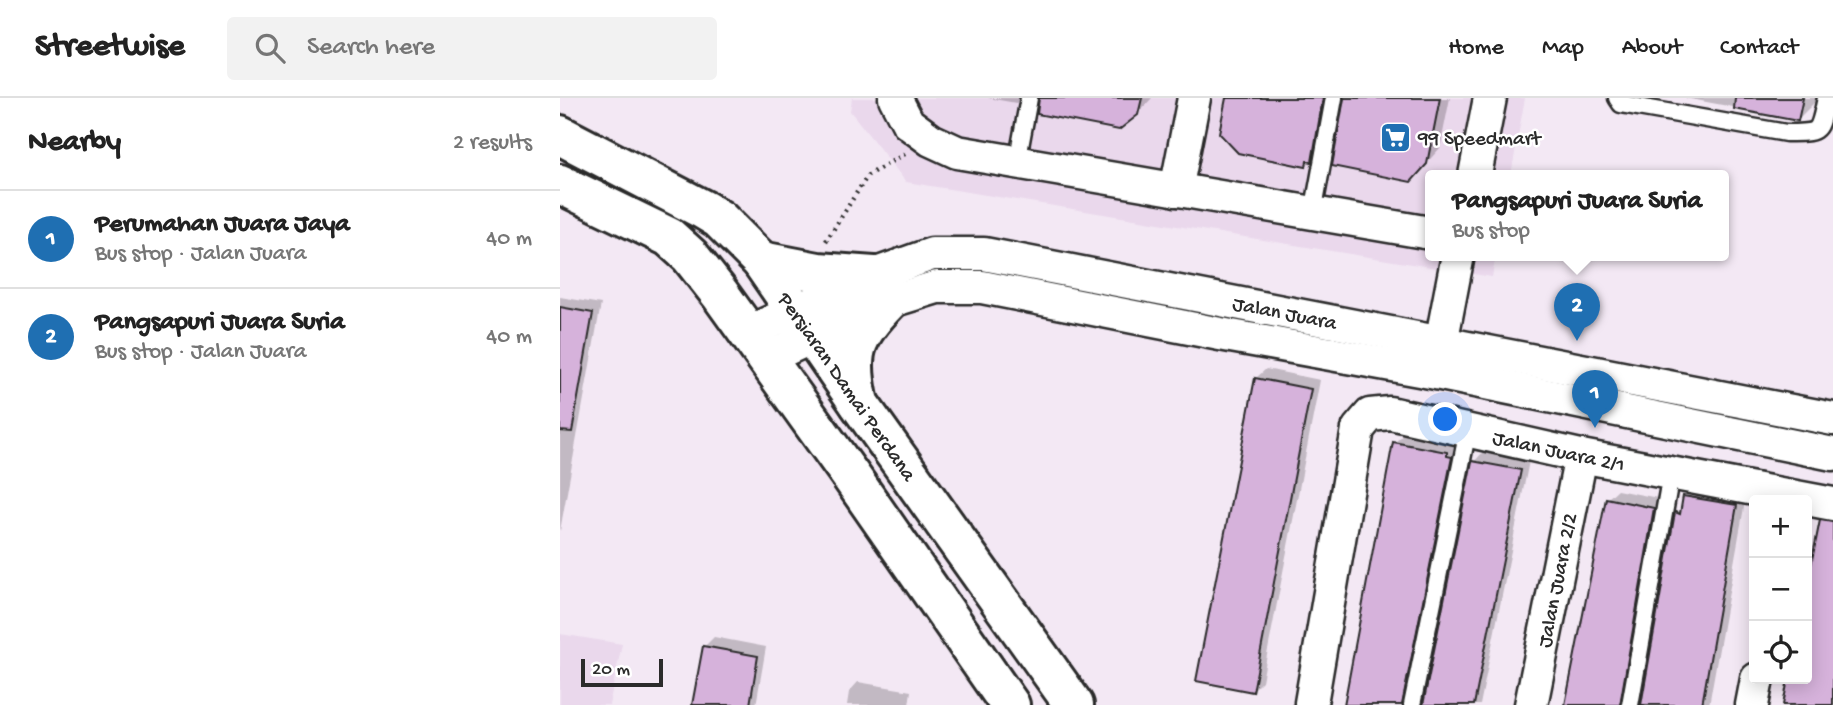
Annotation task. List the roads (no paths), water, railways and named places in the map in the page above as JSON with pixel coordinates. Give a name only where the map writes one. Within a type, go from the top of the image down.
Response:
[{"type":"main road","name":"Persiaran Damai Perdana","points":[[560,135],[719,219],[761,261],[1074,705]]},
{"type":"main road","points":[[560,184],[669,237],[690,256],[757,345],[1010,705]]},
{"type":"main road","points":[[761,261],[818,272],[881,289],[855,349],[852,372],[860,405]]},
{"type":"street","points":[[895,98],[908,123],[930,140],[957,152],[1425,232]]},
{"type":"street","points":[[1176,190],[1194,98]]},
{"type":"street","points":[[1476,170],[1490,98]]},
{"type":"street","name":"Jalan Juara","points":[[757,345],[881,289],[932,254],[984,254],[1819,416]]},
{"type":"street","points":[[1436,373],[1457,261]]},
{"type":"street","name":"Jalan Juara","points":[[881,289],[982,286],[1220,334],[1436,373],[1833,454]]},
{"type":"street","name":"Jalan Juara 2/1","points":[[1311,703],[1358,429],[1370,415],[1390,413],[1769,495]]},
{"type":"street","points":[[1789,495],[1798,447],[1819,416]]},
{"type":"street","name":"Jalan Juara 2/2","points":[[1531,705],[1581,456]]},
{"type":"street","name":"Jalan Juara 2/1","points":[[1812,502],[1833,504]]},
{"type":"street","points":[[1752,705],[1756,684]]},
{"type":"lane","points":[[1017,163],[1029,98]]},
{"type":"lane","points":[[1313,213],[1335,98]]},
{"type":"lane","points":[[1617,98],[1622,104],[1786,133],[1816,131],[1826,98]]},
{"type":"lane","points":[[1412,705],[1468,430]]},
{"type":"lane","points":[[1630,705],[1671,474]]},
{"type":"place","name":"99 Speedmart","points":[[1395,137]]},
{"type":"place","name":"Pangsapuri Juara Suria","points":[[1577,341]]},
{"type":"place","name":"Perumahan Juara Jaya","points":[[1595,428]]}]
